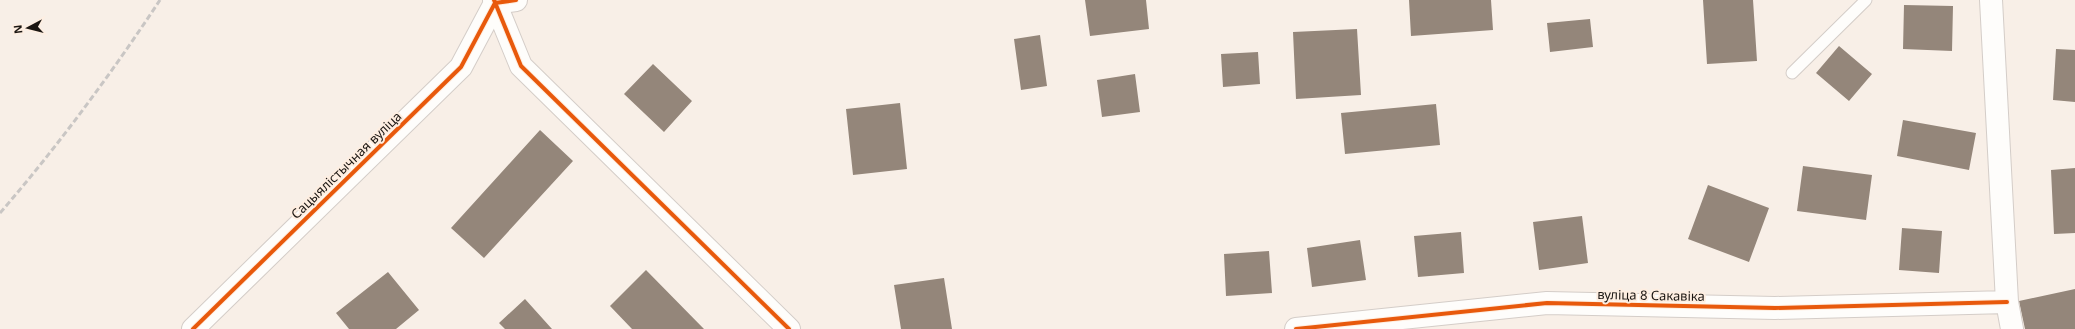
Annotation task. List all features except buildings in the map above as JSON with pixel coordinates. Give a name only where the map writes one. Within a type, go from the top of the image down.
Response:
[{"type":"street","points":[[1991,0],[2007,302],[2012,329]]},
{"type":"street","points":[[500,1],[520,66],[789,329]]},
{"type":"street","name":"Сацыялістычная вуліца","points":[[193,329],[460,67],[500,1]]},
{"type":"street","name":"вуліца 8 Сакавіка","points":[[1296,329],[1547,303],[1775,308],[2007,302]]},
{"type":"lane","points":[[1792,73],[1866,0]]},
{"type":"railway","points":[[0,213],[43,162],[83,109],[160,0]]},
{"type":"cycle path","points":[[494,0],[521,66],[789,329]]},
{"type":"cycle path","points":[[193,329],[461,67],[495,3],[516,0]]},
{"type":"cycle path","points":[[1296,329],[1547,303],[1775,308],[2007,302]]}]
